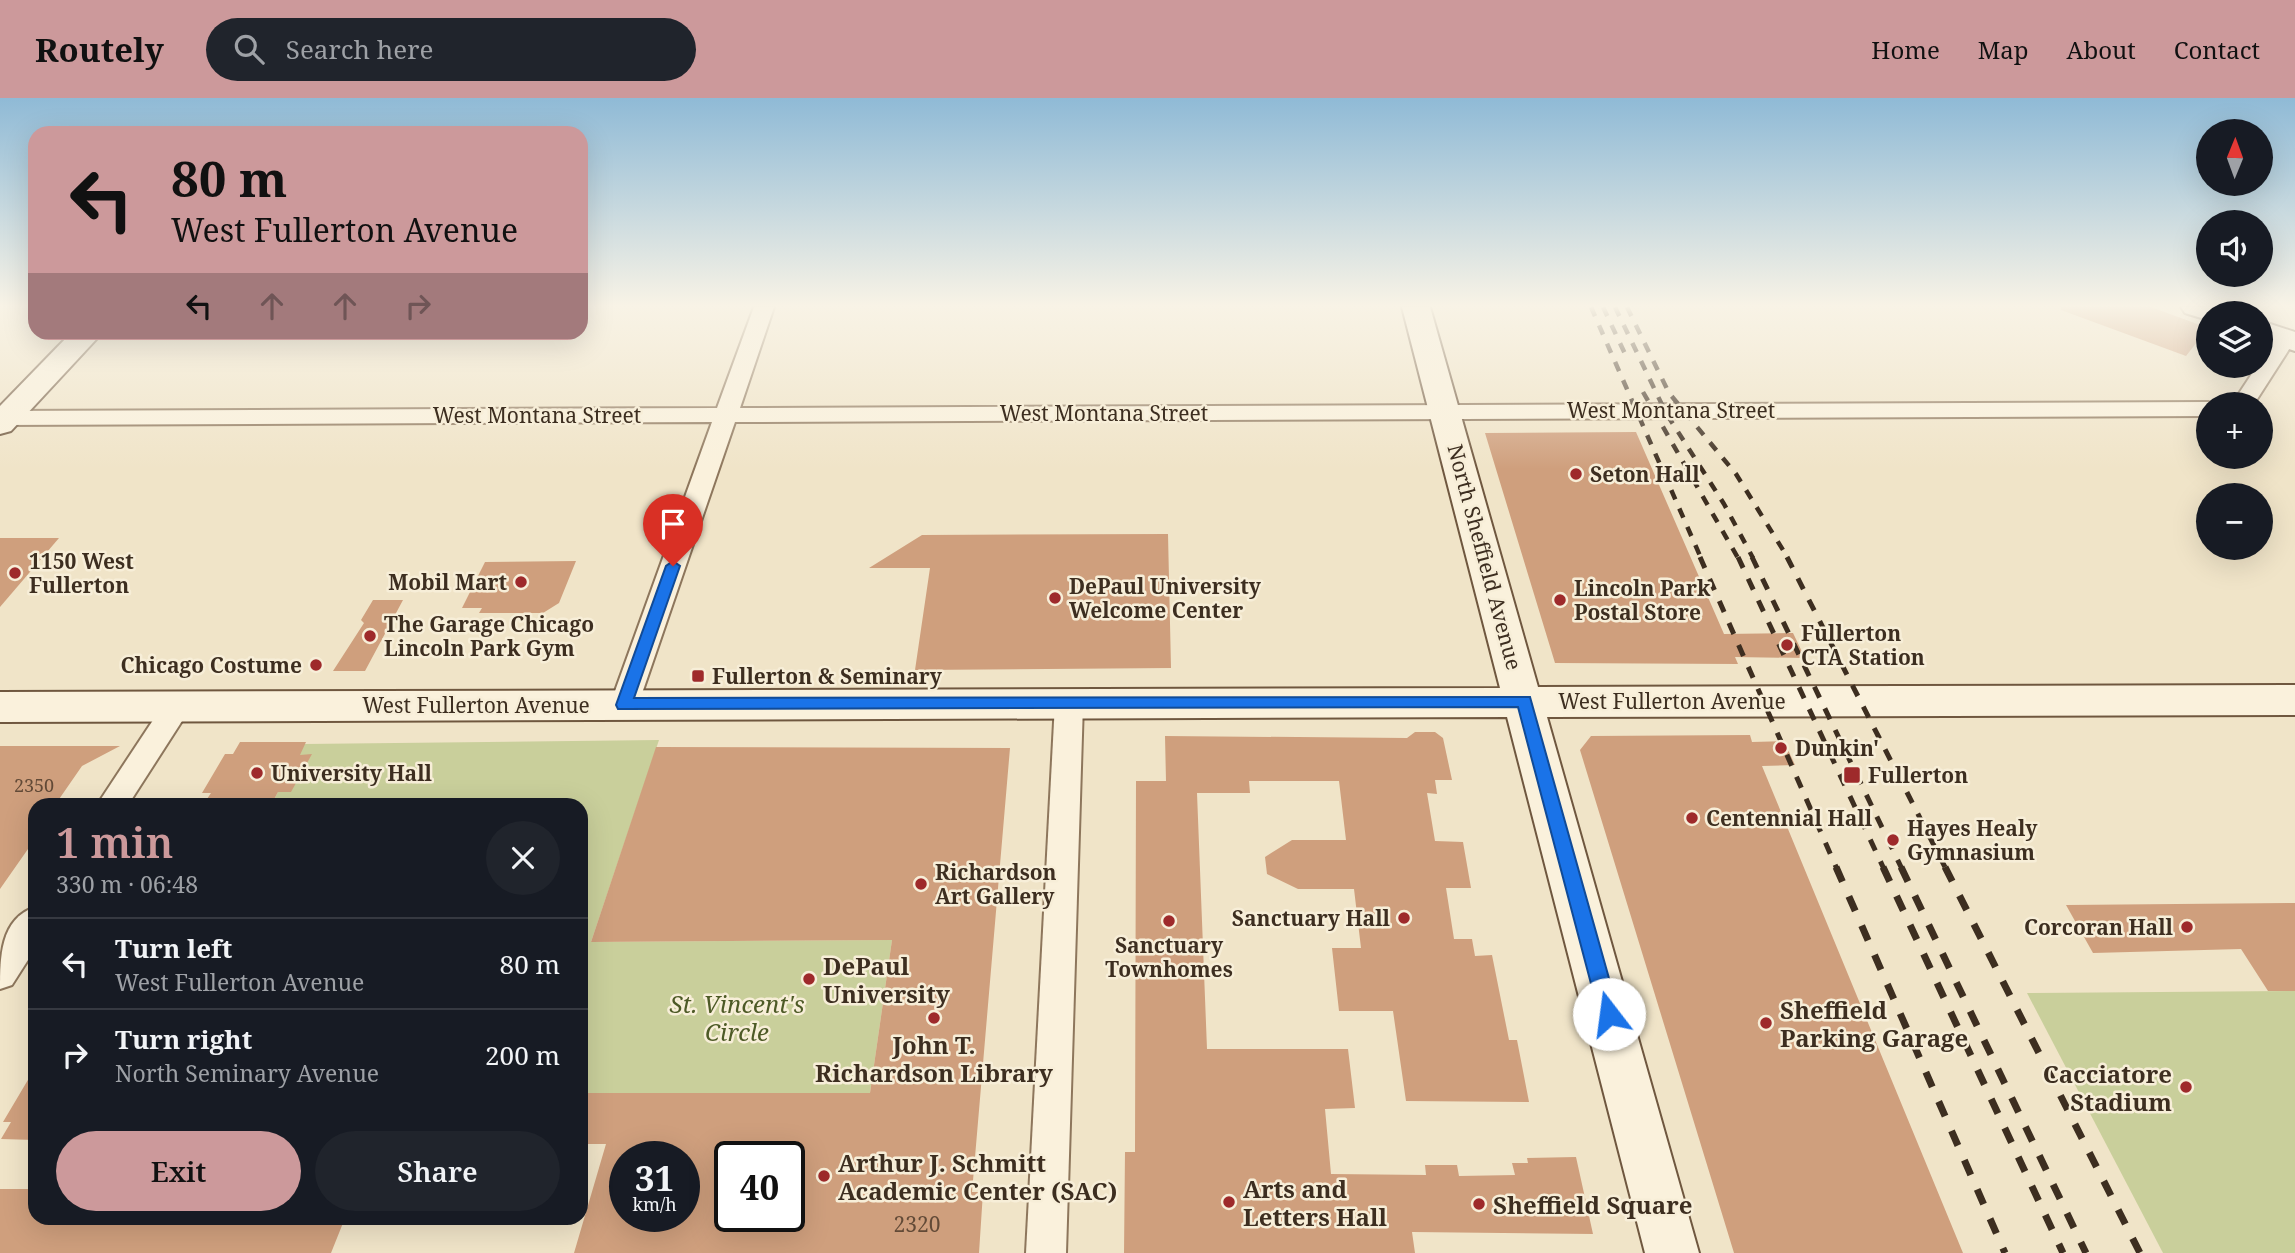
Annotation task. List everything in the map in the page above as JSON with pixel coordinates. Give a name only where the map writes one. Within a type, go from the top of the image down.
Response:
[{"type":"main road","points":[[2,420],[60,361]]},
{"type":"main road","name":"North Sheffield Avenue","points":[[1431,361],[1525,701],[1672,1253]]},
{"type":"main road","name":"West Fullerton Avenue","points":[[0,707],[2295,700]]},
{"type":"street","points":[[624,705],[745,361]]},
{"type":"street","points":[[2250,392],[2267,361]]},
{"type":"street","name":"West Montana Street","points":[[2,420],[2196,409]]},
{"type":"street","points":[[1046,1253],[1069,703]]},
{"type":"street","points":[[117,798],[177,706]]},
{"type":"street","points":[[0,974],[28,932]]},
{"type":"green space","name":"St. Vincent's Circle","points":[[659,740],[591,942],[892,940],[870,1093],[588,1093],[588,798],[275,798],[304,744]]},
{"type":"green space","name":"Cacciatore Stadium","points":[[2295,991],[2295,1253],[2163,1253],[2027,993]]},
{"type":"building","points":[[1636,432],[1724,634],[1793,633],[1805,658],[1735,657],[1738,664],[1555,663],[1485,433]]},
{"type":"building","name":"DePaul University Welcome Center","points":[[1168,534],[1171,668],[915,670],[930,568],[869,568],[922,535]]},
{"type":"building","name":"1150 West Fullerton","points":[[0,538],[59,538],[0,607]]},
{"type":"building","name":"Mobil Mart","points":[[576,561],[559,603],[543,613],[479,613],[482,608],[462,608],[485,562]]},
{"type":"building","name":"The Garage Chicago Lincoln Park Gym","points":[[373,600],[403,600],[365,671],[333,671],[364,623],[361,620]]},
{"type":"building","points":[[1415,732],[1435,732],[1443,738],[1452,780],[1435,780],[1437,794],[1427,793],[1435,841],[1463,842],[1471,888],[1446,888],[1454,939],[1472,939],[1475,956],[1492,955],[1509,1040],[1517,1040],[1529,1102],[1406,1101],[1393,1011],[1339,1011],[1332,948],[1361,948],[1354,889],[1298,889],[1267,874],[1265,857],[1292,840],[1346,840],[1339,781],[1249,781],[1250,793],[1197,793],[1207,1049],[1348,1049],[1355,1108],[1325,1109],[1331,1174],[1426,1175],[1425,1165],[1457,1165],[1459,1176],[1515,1175],[1512,1163],[1528,1163],[1527,1158],[1576,1157],[1593,1234],[1412,1232],[1415,1253],[1124,1253],[1125,1152],[1135,1152],[1136,781],[1166,781],[1165,736],[1407,738]]},
{"type":"building","name":"Sheffield Parking Garage","points":[[1750,735],[1752,742],[1784,741],[1795,765],[1762,766],[1963,1253],[1734,1253],[1580,750],[1591,736]]},
{"type":"building","name":"University Hall","points":[[240,742],[306,742],[300,755],[312,754],[291,792],[278,792],[275,798],[208,798],[211,793],[202,793],[225,754],[233,754]]},
{"type":"building","points":[[0,746],[120,746],[82,766],[60,798],[28,798],[28,849],[0,889]]},
{"type":"building","name":"John T. Richardson Library","points":[[656,747],[1010,748],[972,1192],[983,1192],[979,1253],[574,1253],[582,1225],[588,1225],[588,1205],[606,1144],[588,1144],[588,1093],[870,1093],[892,940],[591,942]]},
{"type":"building","name":"Corcoran Hall","points":[[2295,903],[2295,991],[2268,991],[2241,949],[2093,953],[2066,905]]},
{"type":"building","points":[[28,1080],[28,1140],[1,1139],[11,1122],[3,1122]]},
{"type":"building","points":[[0,1189],[28,1189],[28,1225],[342,1225],[331,1253],[0,1253]]},
{"type":"railway","points":[[1615,361],[1701,558]]},
{"type":"railway","points":[[1641,361],[1666,413],[1724,504],[1753,558]]},
{"type":"railway","points":[[1653,361],[1669,393],[1736,474],[1788,558]]},
{"type":"railway","points":[[1643,392],[1738,558]]},
{"type":"railway","points":[[1700,557],[1837,869]]},
{"type":"railway","points":[[1738,557],[1884,869]]},
{"type":"railway","points":[[1752,557],[1902,869]]},
{"type":"railway","points":[[1787,557],[1946,869]]},
{"type":"railway","points":[[1836,867],[2005,1253]]},
{"type":"railway","points":[[1883,867],[2063,1253]]},
{"type":"railway","points":[[1901,867],[2086,1253]]},
{"type":"railway","points":[[1945,867],[2140,1253]]},
{"type":"place","name":"Seton Hall","points":[[1576,474]]},
{"type":"place","name":"1150 West Fullerton","points":[[15,573]]},
{"type":"place","name":"Mobil Mart","points":[[521,582]]},
{"type":"place","name":"DePaul University Welcome Center","points":[[1055,598]]},
{"type":"place","name":"Lincoln Park Postal Store","points":[[1560,600]]},
{"type":"place","name":"The Garage Chicago Lincoln Park Gym","points":[[370,636]]},
{"type":"place","name":"Fullerton CTA Station","points":[[1787,645]]},
{"type":"place","name":"Chicago Costume","points":[[316,665]]},
{"type":"place","name":"Fullerton & Seminary","points":[[698,676]]},
{"type":"place","name":"Dunkin'","points":[[1781,748]]},
{"type":"place","name":"University Hall","points":[[257,773]]},
{"type":"place","name":"Fullerton","points":[[1852,775]]},
{"type":"place","name":"Centennial Hall","points":[[1692,818]]},
{"type":"place","name":"Hayes Healy Gymnasium","points":[[1893,840]]},
{"type":"place","name":"Richardson Art Gallery","points":[[921,884]]},
{"type":"place","name":"Sanctuary Hall","points":[[1404,918]]},
{"type":"place","name":"Sanctuary Townhomes","points":[[1169,921]]},
{"type":"place","name":"Corcoran Hall","points":[[2187,927]]},
{"type":"place","name":"DePaul University","points":[[809,979]]},
{"type":"place","name":"John T. Richardson Library","points":[[934,1018]]},
{"type":"place","name":"Sheffield Parking Garage","points":[[1766,1023]]},
{"type":"place","name":"Cacciatore Stadium","points":[[2186,1087]]},
{"type":"place","name":"Arthur J. Schmitt Academic Center (SAC)","points":[[824,1176]]},
{"type":"place","name":"Arts and Letters Hall","points":[[1229,1202]]},
{"type":"place","name":"Sheffield Square","points":[[1479,1204]]},
{"type":"route","points":[[673,566],[624,705],[1525,701],[1609,1014]]}]
